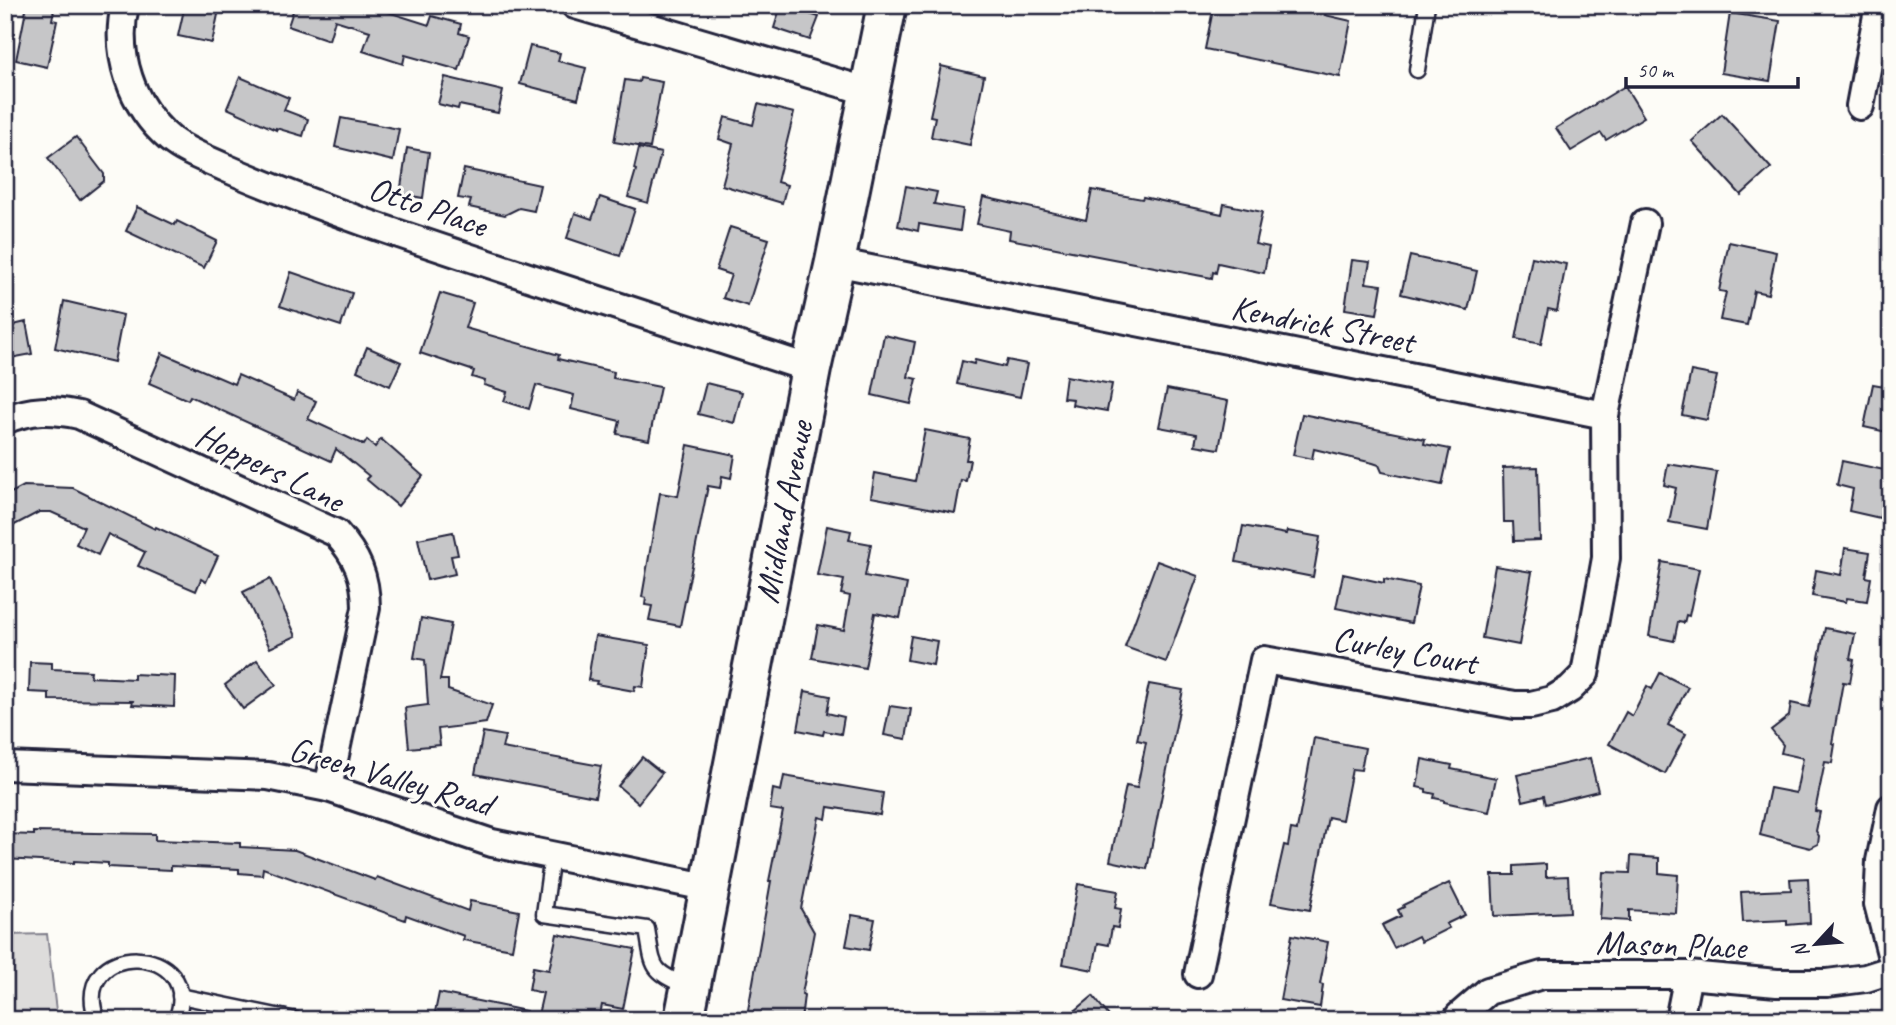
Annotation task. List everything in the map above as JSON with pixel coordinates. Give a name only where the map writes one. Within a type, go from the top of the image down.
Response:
[{"type":"street","name":"Otto Place","points":[[125,5],[121,42],[125,68],[135,94],[150,118],[169,138],[187,151],[281,193],[811,369]]},
{"type":"street","points":[[575,5],[870,92]]},
{"type":"street","name":"Midland Avenue","points":[[687,1004],[811,369],[887,5]]},
{"type":"street","points":[[1860,106],[1879,5]]},
{"type":"street","points":[[1605,415],[1644,223]]},
{"type":"street","name":"Kendrick Street","points":[[835,262],[1605,415]]},
{"type":"street","name":"Hoppers Lane","points":[[5,420],[29,411],[54,410],[79,415],[336,533],[360,566],[366,588],[366,608],[328,788]]},
{"type":"street","name":"Curley Court","points":[[1198,974],[1264,660],[1515,705],[1531,705],[1552,699],[1570,689],[1586,674],[1606,558],[1605,415]]},
{"type":"street","name":"Green Valley Road","points":[[5,766],[268,776],[328,788],[466,835],[711,888]]},
{"type":"street","points":[[1891,808],[1880,860],[1878,904],[1891,954]]},
{"type":"street","name":"Mason Place","points":[[1459,1016],[1488,991],[1542,975],[1688,975],[1777,983],[1827,983],[1866,978],[1891,970]]},
{"type":"street","points":[[1679,1020],[1688,975]]},
{"type":"lane","points":[[1417,70],[1427,5]]},
{"type":"lane","points":[[552,855],[544,914],[647,929],[652,963],[687,1004]]},
{"type":"lane","points":[[97,1020],[93,1009],[93,994],[98,980],[107,969],[120,961],[142,958],[162,966],[173,977],[180,996],[176,1020]]},
{"type":"lane","points":[[180,996],[296,1020]]},
{"type":"shaded area","points":[[47,934],[57,1020],[5,1020],[5,935]]},
{"type":"building","points":[[27,5],[55,5],[52,20],[57,21],[47,67],[16,60]]},
{"type":"building","points":[[185,5],[220,5],[212,43],[178,36]]},
{"type":"building","points":[[295,5],[366,5],[429,25],[432,16],[461,24],[459,33],[469,36],[459,70],[405,55],[403,64],[363,51],[370,31],[335,20],[329,40],[288,26]]},
{"type":"building","points":[[781,5],[819,17],[810,40],[774,28]]},
{"type":"building","points":[[1214,5],[1234,5],[1269,12],[1271,5],[1327,5],[1325,15],[1351,21],[1340,77],[1205,49]]},
{"type":"building","points":[[1730,13],[1780,21],[1770,81],[1721,73]]},
{"type":"building","points":[[530,46],[560,53],[558,61],[586,68],[578,99],[520,84]]},
{"type":"building","points":[[941,66],[984,76],[970,145],[931,137],[935,117],[930,116]]},
{"type":"building","points":[[240,77],[289,98],[284,110],[308,119],[303,136],[276,130],[227,108]]},
{"type":"building","points":[[445,77],[503,91],[498,113],[459,105],[458,109],[438,104]]},
{"type":"building","points":[[640,78],[662,82],[650,148],[614,142],[625,80],[639,82]]},
{"type":"building","points":[[1625,86],[1644,117],[1606,140],[1601,133],[1571,151],[1556,128]]},
{"type":"building","points":[[758,104],[794,113],[777,182],[787,185],[782,203],[722,185],[733,144],[719,139],[725,117],[753,125]]},
{"type":"building","points":[[1722,114],[1771,168],[1741,195],[1692,141]]},
{"type":"building","points":[[341,118],[399,129],[393,161],[335,147]]},
{"type":"building","points":[[76,137],[104,174],[104,181],[80,200],[48,158]]},
{"type":"building","points":[[407,148],[429,152],[423,198],[400,194]]},
{"type":"building","points":[[639,148],[661,153],[648,203],[628,197]]},
{"type":"building","points":[[464,169],[540,185],[534,211],[519,208],[505,215],[469,207],[471,200],[458,198]]},
{"type":"building","points":[[906,186],[937,192],[934,204],[963,209],[960,231],[919,224],[918,231],[898,226]]},
{"type":"building","points":[[1092,190],[1142,199],[1143,197],[1222,214],[1224,204],[1262,212],[1255,244],[1269,247],[1264,273],[1218,263],[1212,278],[1009,239],[1010,231],[977,224],[983,197],[1086,220]]},
{"type":"building","points":[[600,197],[635,209],[620,256],[567,238],[575,213],[592,219]]},
{"type":"building","points":[[137,207],[175,225],[177,221],[217,241],[204,268],[126,231]]},
{"type":"building","points":[[730,227],[769,239],[748,306],[723,298],[731,275],[716,270]]},
{"type":"building","points":[[1729,242],[1776,252],[1768,294],[1754,291],[1747,325],[1720,320],[1726,292],[1719,291]]},
{"type":"building","points":[[1410,256],[1477,271],[1468,310],[1401,294]]},
{"type":"building","points":[[1532,257],[1566,264],[1557,311],[1548,309],[1541,344],[1516,339]]},
{"type":"building","points":[[1352,260],[1370,262],[1366,283],[1382,285],[1377,314],[1345,309]]},
{"type":"building","points":[[291,272],[352,293],[341,326],[280,306]]},
{"type":"building","points":[[440,293],[473,303],[465,328],[559,355],[558,359],[614,372],[613,378],[660,387],[649,440],[617,434],[620,421],[571,409],[574,395],[536,385],[529,409],[504,401],[507,392],[484,385],[485,381],[472,377],[474,371],[420,353]]},
{"type":"building","points":[[64,301],[123,315],[114,362],[55,348]]},
{"type":"building","points":[[26,322],[32,354],[5,359],[5,327]]},
{"type":"building","points":[[884,335],[915,342],[908,377],[917,379],[911,404],[872,395]]},
{"type":"building","points":[[367,347],[401,362],[390,386],[357,371]]},
{"type":"building","points":[[162,353],[234,384],[238,375],[294,400],[297,392],[316,401],[308,419],[364,445],[367,440],[375,447],[381,439],[423,476],[398,506],[366,479],[369,476],[336,449],[331,461],[190,396],[188,400],[149,383]]},
{"type":"building","points":[[975,360],[1005,367],[1007,360],[1027,364],[1020,397],[957,384],[962,361],[974,364]]},
{"type":"building","points":[[1691,371],[1717,376],[1707,420],[1682,415]]},
{"type":"building","points":[[1066,376],[1112,384],[1107,411],[1072,405],[1073,399],[1063,398]]},
{"type":"building","points":[[706,383],[742,392],[734,423],[698,414]]},
{"type":"building","points":[[1873,384],[1891,387],[1891,433],[1864,427]]},
{"type":"building","points":[[1167,389],[1228,401],[1219,449],[1195,445],[1197,434],[1159,427]]},
{"type":"building","points":[[1302,414],[1425,439],[1424,444],[1450,449],[1442,485],[1382,472],[1379,465],[1314,449],[1312,459],[1293,455]]},
{"type":"building","points":[[925,430],[970,439],[966,481],[961,480],[955,513],[871,497],[875,473],[915,481]]},
{"type":"building","points":[[688,445],[735,455],[731,478],[722,476],[720,488],[708,486],[680,626],[649,620],[652,606],[645,605],[646,598],[642,597],[660,493],[678,496]]},
{"type":"building","points":[[1842,461],[1889,471],[1880,518],[1849,511],[1853,489],[1837,485]]},
{"type":"building","points":[[1668,464],[1717,472],[1707,529],[1669,522],[1676,488],[1664,485]]},
{"type":"building","points":[[1538,467],[1540,540],[1514,541],[1513,522],[1504,522],[1503,468]]},
{"type":"building","points":[[24,486],[73,488],[155,529],[156,527],[218,556],[206,582],[201,579],[196,591],[138,566],[145,552],[108,534],[98,555],[76,544],[84,527],[51,512],[39,512],[5,530],[5,496]]},
{"type":"building","points":[[827,526],[851,531],[849,540],[871,544],[865,576],[907,584],[900,618],[875,613],[865,668],[812,658],[818,625],[844,630],[850,596],[841,594],[844,580],[817,575]]},
{"type":"building","points":[[1243,526],[1320,537],[1313,577],[1236,562]]},
{"type":"building","points":[[453,532],[458,555],[451,556],[455,574],[427,580],[418,539]]},
{"type":"building","points":[[1845,548],[1870,552],[1866,577],[1871,578],[1867,601],[1847,598],[1846,602],[1812,596],[1816,570],[1841,575]]},
{"type":"building","points":[[1157,561],[1198,576],[1166,662],[1125,647]]},
{"type":"building","points":[[1662,562],[1699,569],[1689,616],[1686,615],[1684,623],[1678,622],[1674,641],[1649,636]]},
{"type":"building","points":[[1495,566],[1532,572],[1519,645],[1482,638]]},
{"type":"building","points":[[1343,574],[1384,583],[1384,579],[1419,586],[1411,623],[1336,608]]},
{"type":"building","points":[[270,579],[296,636],[270,648],[243,592]]},
{"type":"building","points":[[421,618],[451,624],[440,680],[448,680],[448,690],[492,705],[486,723],[438,729],[440,745],[409,748],[405,708],[428,705],[425,660],[414,658]]},
{"type":"building","points":[[1825,628],[1855,634],[1850,659],[1854,660],[1850,683],[1843,682],[1832,743],[1835,744],[1832,763],[1825,762],[1815,811],[1820,812],[1816,831],[1819,836],[1818,844],[1810,848],[1760,835],[1770,788],[1796,793],[1803,758],[1781,753],[1783,745],[1771,730],[1789,716],[1791,703],[1809,707]]},
{"type":"building","points":[[595,636],[649,645],[643,687],[635,686],[634,691],[588,680]]},
{"type":"building","points":[[911,636],[937,641],[933,665],[907,660]]},
{"type":"building","points":[[257,660],[276,685],[243,709],[225,685]]},
{"type":"building","points":[[30,662],[52,663],[52,669],[91,671],[90,677],[134,679],[134,674],[175,676],[174,707],[132,705],[133,701],[49,700],[49,693],[29,692]]},
{"type":"building","points":[[1660,673],[1688,687],[1668,725],[1686,734],[1665,774],[1609,744],[1626,712],[1632,716],[1647,686],[1652,689]]},
{"type":"building","points":[[1149,684],[1183,690],[1147,869],[1110,861],[1126,786],[1137,788],[1146,742],[1137,740]]},
{"type":"building","points":[[805,691],[830,696],[827,713],[844,717],[841,734],[824,731],[823,735],[798,730]]},
{"type":"building","points":[[890,706],[911,709],[906,739],[884,735]]},
{"type":"building","points":[[483,732],[505,736],[502,748],[601,766],[595,797],[475,774]]},
{"type":"building","points":[[1314,738],[1365,748],[1361,770],[1352,769],[1342,820],[1328,817],[1310,910],[1271,903],[1284,845],[1288,846],[1291,829],[1297,830]]},
{"type":"building","points":[[642,757],[662,773],[638,803],[618,786]]},
{"type":"building","points":[[1590,758],[1598,791],[1546,804],[1544,796],[1523,801],[1517,775]]},
{"type":"building","points":[[1422,759],[1452,765],[1451,769],[1496,778],[1489,812],[1444,802],[1434,798],[1435,794],[1426,792],[1426,789],[1417,787]]},
{"type":"building","points":[[784,776],[883,793],[880,815],[828,807],[826,819],[819,817],[801,909],[814,932],[802,994],[801,1020],[772,1020],[747,1016],[783,811],[770,809],[773,789],[781,791]]},
{"type":"building","points":[[34,832],[155,834],[155,840],[240,843],[240,847],[295,850],[468,911],[470,901],[519,911],[512,949],[463,940],[464,936],[406,915],[405,920],[263,868],[262,875],[239,873],[239,869],[171,866],[171,870],[108,867],[108,863],[5,859],[5,834],[34,835]]},
{"type":"building","points":[[1631,856],[1659,858],[1659,873],[1678,875],[1676,913],[1629,910],[1629,921],[1600,919],[1603,872],[1630,873]]},
{"type":"building","points":[[1546,864],[1546,877],[1568,876],[1570,912],[1494,916],[1492,875],[1514,875],[1514,866]]},
{"type":"building","points":[[1808,878],[1810,923],[1787,925],[1787,920],[1743,922],[1741,892],[1791,890],[1790,879]]},
{"type":"building","points":[[1449,883],[1465,915],[1446,924],[1449,928],[1421,942],[1418,936],[1394,948],[1382,925],[1401,916],[1398,910],[1404,907],[1403,905]]},
{"type":"building","points":[[1078,884],[1118,891],[1115,908],[1121,909],[1118,928],[1112,927],[1109,945],[1098,943],[1093,970],[1063,964]]},
{"type":"building","points":[[852,915],[875,919],[869,950],[846,946]]},
{"type":"building","points":[[557,934],[635,949],[623,1009],[602,1005],[599,1020],[544,1020],[544,1016],[538,1015],[543,993],[529,990],[533,967],[549,970]]},
{"type":"building","points":[[1292,935],[1328,942],[1320,984],[1323,985],[1320,1007],[1280,1000]]},
{"type":"building","points":[[439,993],[526,1011],[525,1020],[446,1020],[434,1017]]},
{"type":"building","points":[[1093,996],[1112,1020],[1064,1020]]}]
